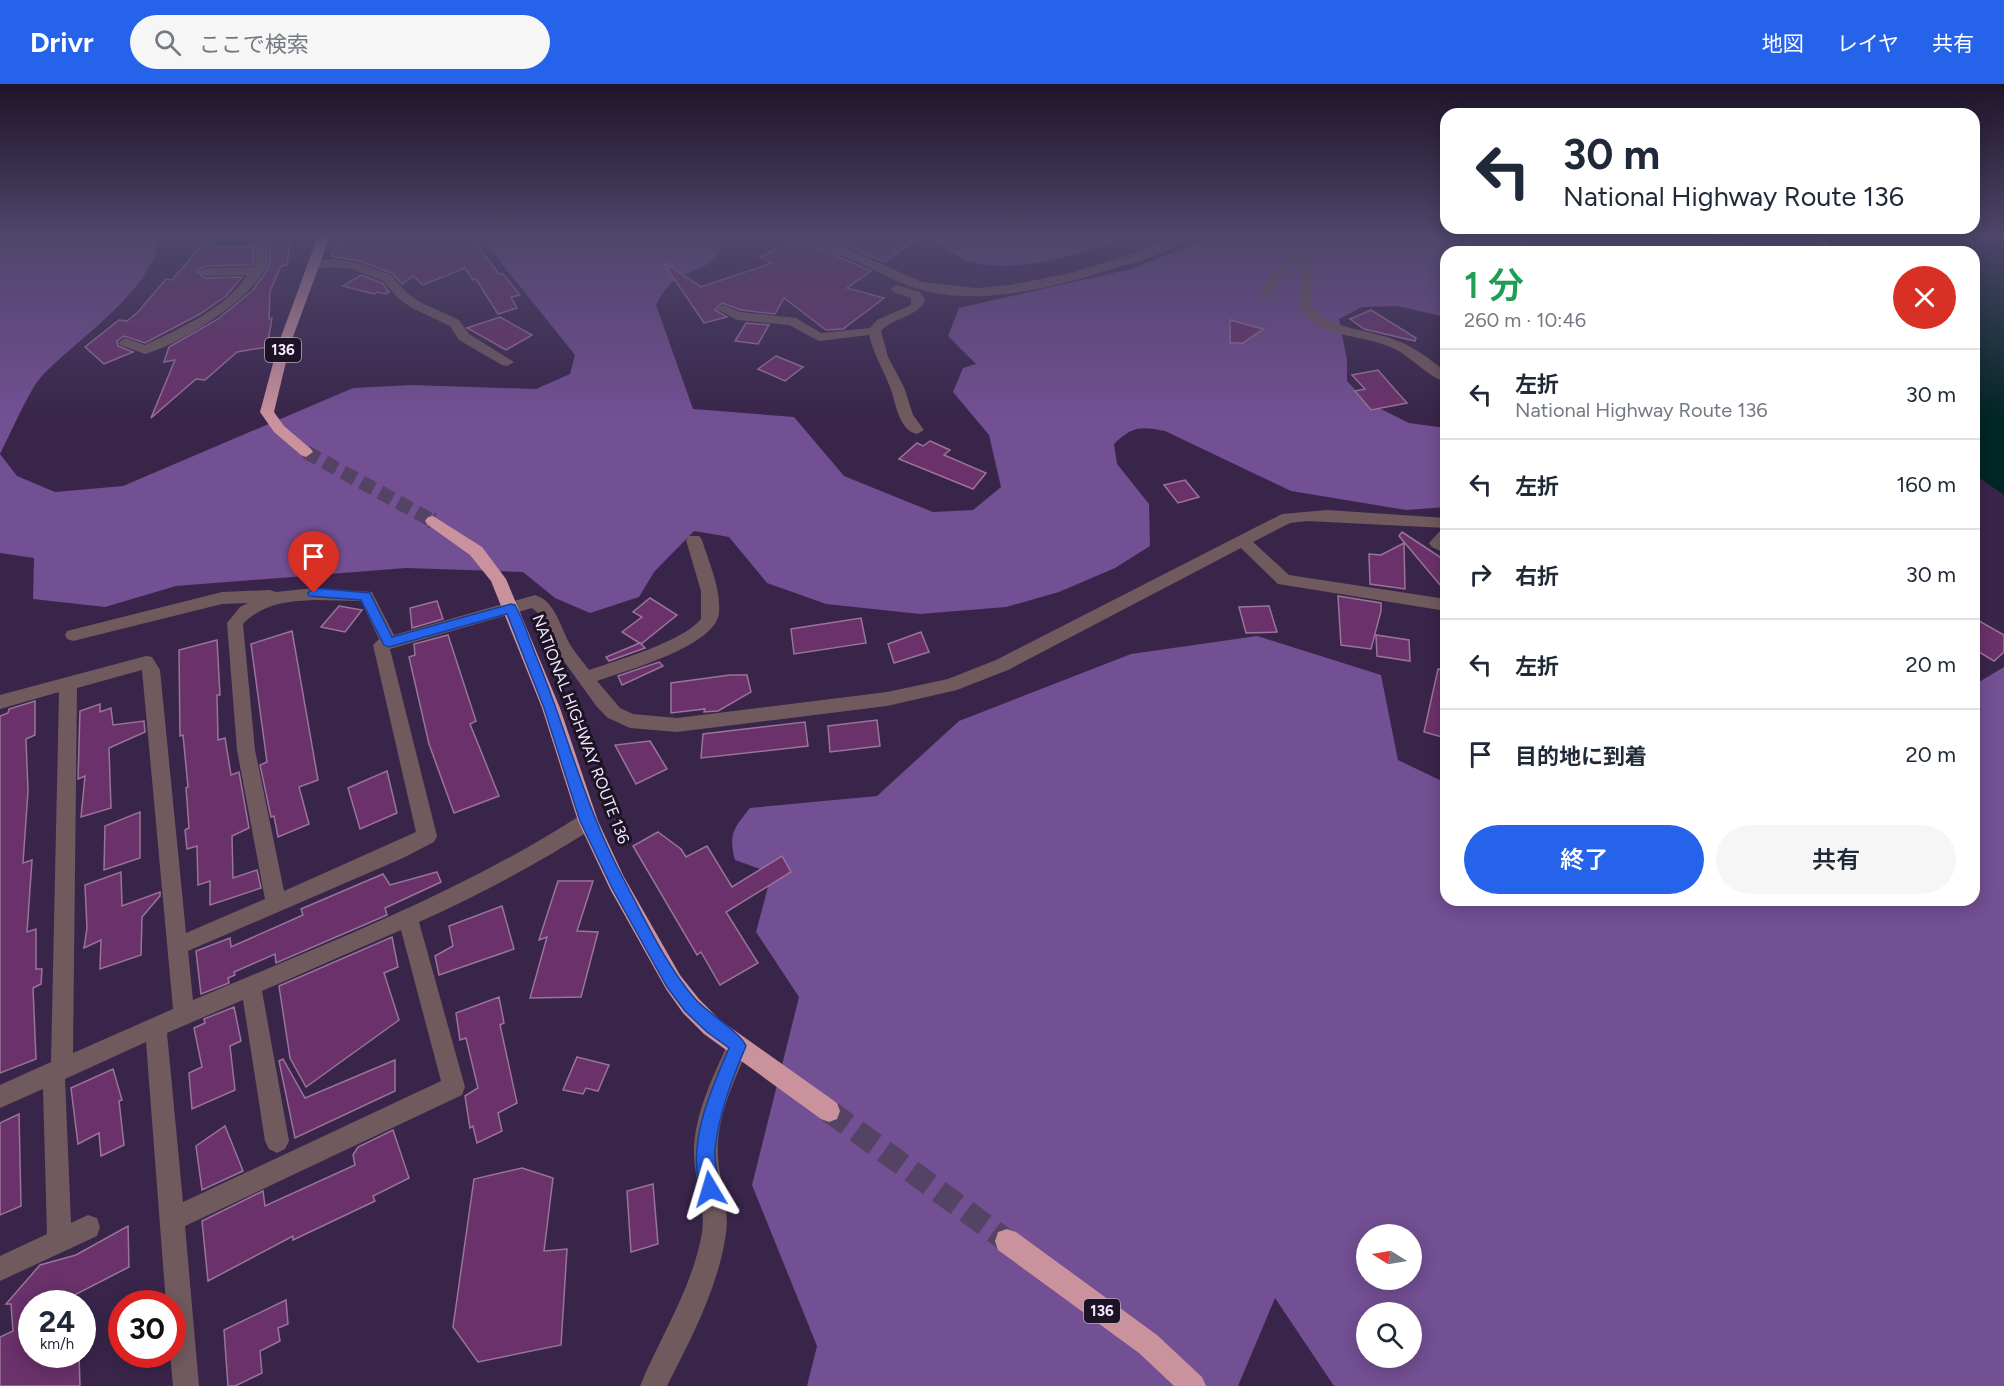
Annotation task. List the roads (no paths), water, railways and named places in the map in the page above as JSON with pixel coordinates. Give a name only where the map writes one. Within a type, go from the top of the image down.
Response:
[{"type":"highway","name":"136","points":[[302,297],[284,345],[267,412],[282,432],[306,452]]},
{"type":"highway","name":"NATIONAL HIGHWAY ROUTE 136","points":[[433,521],[476,550],[498,579],[551,708],[588,821],[617,883],[673,982],[698,1013],[738,1046],[829,1111]]},
{"type":"highway","name":"136","points":[[1007,1241],[1148,1344],[1193,1386]]},
{"type":"street","points":[[125,342],[145,350],[205,321],[233,297]]},
{"type":"street","points":[[404,297],[416,305],[455,323],[464,337],[507,362]]},
{"type":"street","points":[[723,309],[736,316],[792,321],[819,337],[874,331],[881,323],[916,307],[919,300],[917,297]]},
{"type":"street","points":[[1306,297],[1305,307],[1320,323],[1333,329],[1386,341],[1422,359],[1440,373]]},
{"type":"street","points":[[874,331],[881,357],[897,387],[906,416],[917,430]]},
{"type":"street","points":[[178,946],[396,852],[427,836],[381,645],[389,642],[535,602],[545,611],[564,649],[614,713],[630,721],[677,725],[887,699],[951,685],[1002,665],[1287,518],[1311,514],[1383,521],[1440,523]]},
{"type":"street","points":[[585,678],[654,654],[707,626],[710,618],[708,587],[694,540]]},
{"type":"street","points":[[1244,542],[1284,580],[1440,604]]},
{"type":"street","points":[[74,635],[222,598],[314,593],[366,596],[389,642]]},
{"type":"street","points":[[276,904],[246,750],[235,623],[246,610],[289,595]]},
{"type":"street","points":[[0,702],[146,662],[151,670],[184,1015]]},
{"type":"street","points":[[59,1241],[58,1071],[68,683]]},
{"type":"street","points":[[0,1096],[497,877],[550,847],[588,821]]},
{"type":"street","points":[[173,1219],[454,1087],[408,918]]},
{"type":"street","points":[[251,986],[277,1141]]},
{"type":"street","points":[[156,1027],[186,1386]]},
{"type":"street","points":[[653,1386],[671,1352],[698,1284],[715,1230],[705,1153],[710,1124],[721,1087],[738,1046]]},
{"type":"street","points":[[0,1269],[88,1227]]},
{"type":"tunnel","points":[[306,452],[433,521],[431,520]]},
{"type":"tunnel","points":[[829,1111],[1007,1241]]}]
